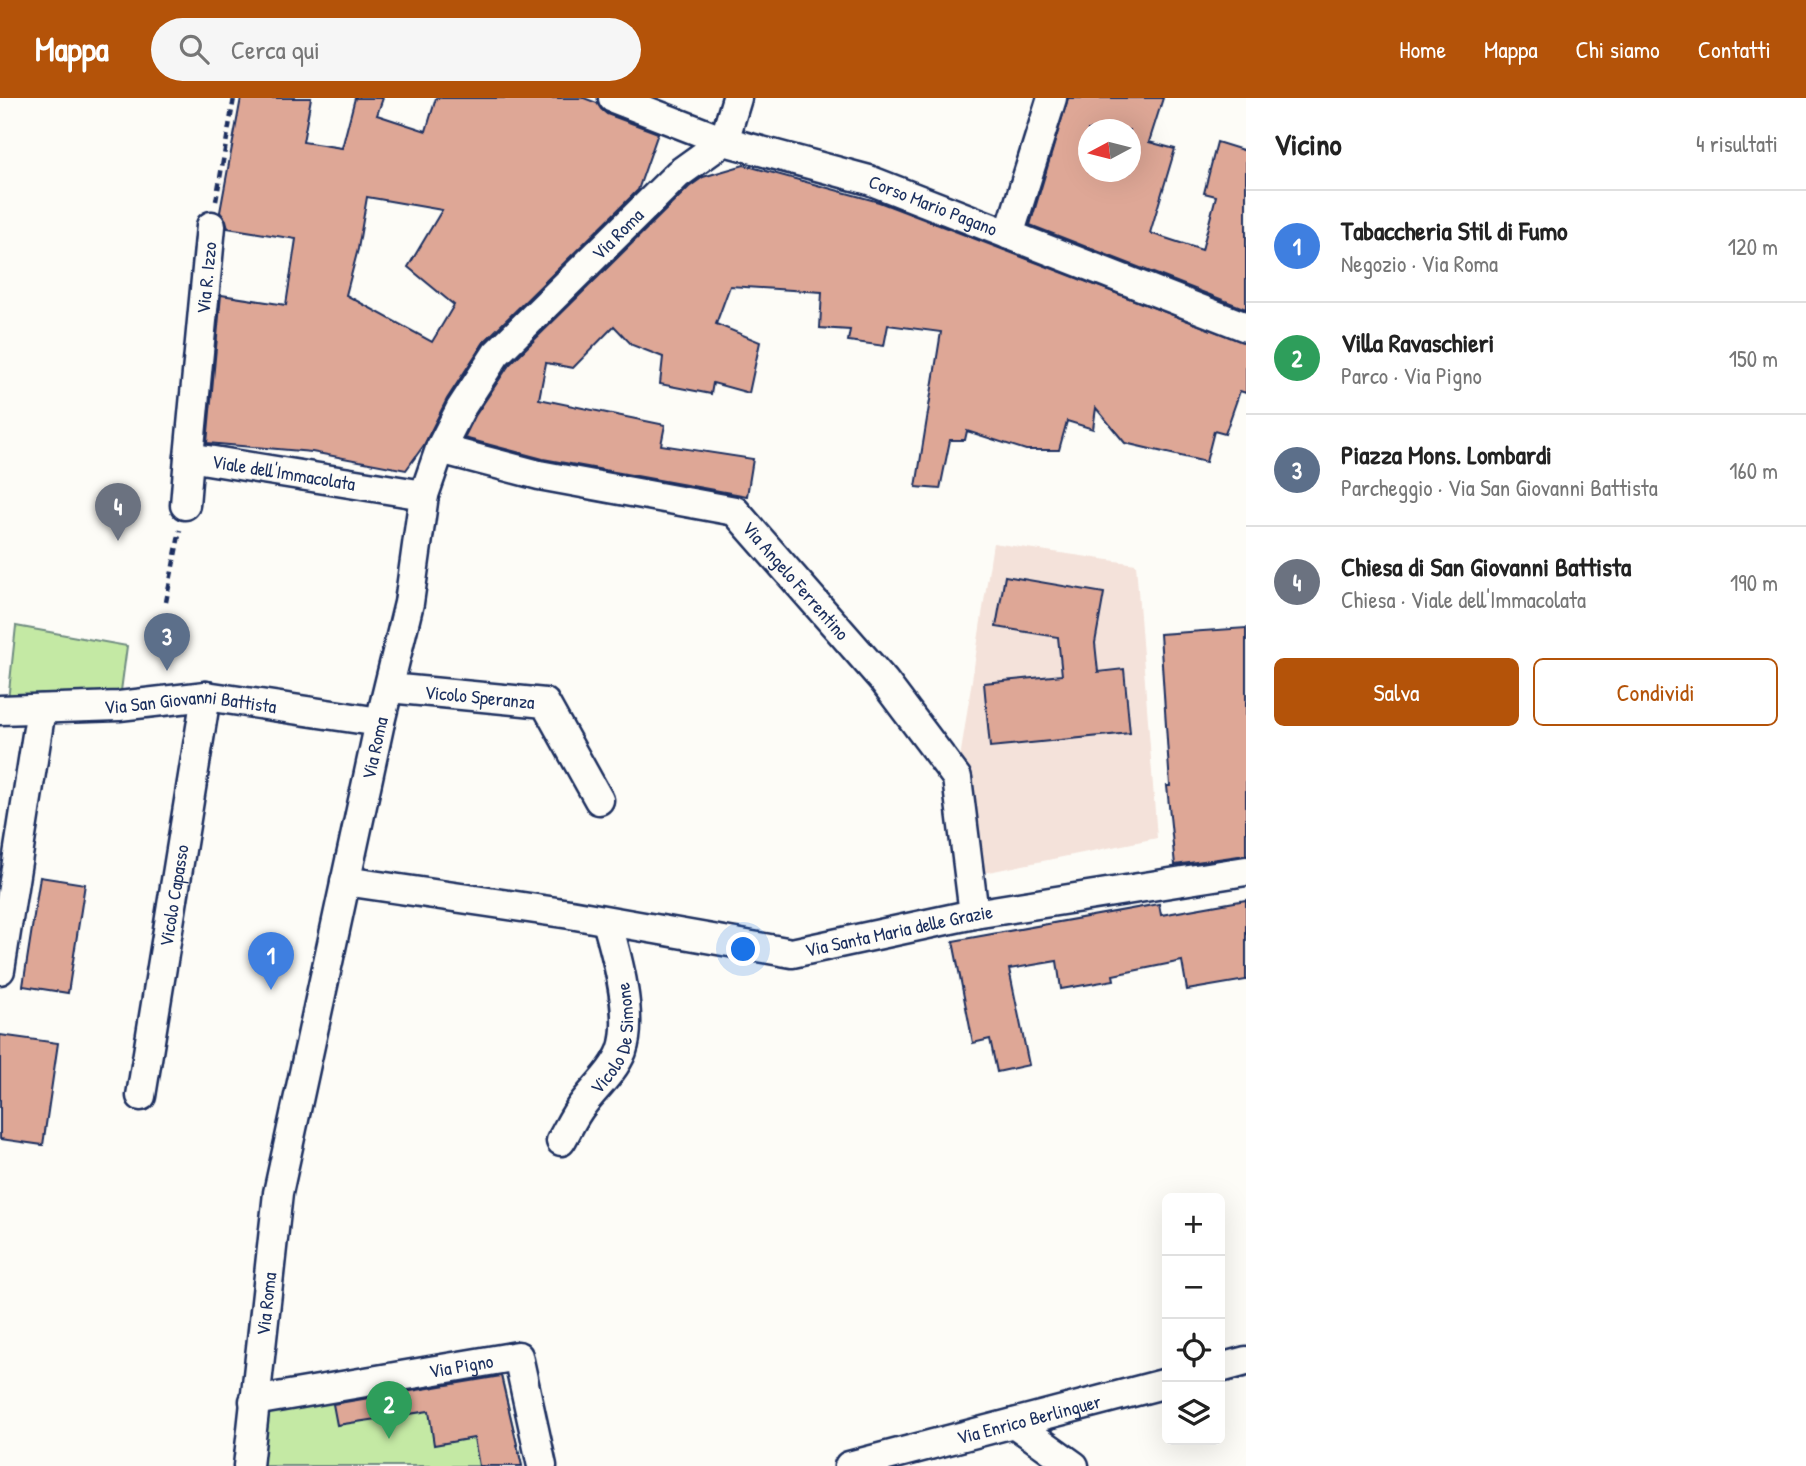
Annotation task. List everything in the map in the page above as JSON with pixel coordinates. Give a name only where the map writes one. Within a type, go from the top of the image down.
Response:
[{"type":"street","name":"Corso Mario Pagano","points":[[613,98],[724,141],[869,180],[1246,327]]},
{"type":"street","points":[[724,141],[737,98]]},
{"type":"street","points":[[1009,235],[1052,98]]},
{"type":"street","name":"Via Roma","points":[[248,1466],[278,1193],[380,722],[409,603],[424,495],[440,449],[461,408],[496,354],[678,174],[724,141]]},
{"type":"street","name":"Via R. Izzo","points":[[189,457],[211,226]]},
{"type":"street","name":"Via Angelo Ferrentino","points":[[440,449],[539,475],[735,511],[884,681],[957,778],[974,914]]},
{"type":"street","name":"Viale dell'Immacolata","points":[[185,505],[189,457],[424,495]]},
{"type":"street","name":"Vicolo Speranza","points":[[389,688],[545,703],[599,800]]},
{"type":"street","name":"Via San Giovanni Battista","points":[[0,710],[119,706],[206,696],[380,722]]},
{"type":"street","name":"Vicolo Capasso","points":[[141,1096],[206,696]]},
{"type":"street","points":[[0,971],[41,709]]},
{"type":"street","name":"Via Santa Maria delle Grazie","points":[[345,881],[570,914],[792,953],[974,914],[1246,871]]},
{"type":"street","name":"Vicolo De Simone","points":[[561,1142],[580,1107],[611,1069],[622,1050],[625,1015],[619,963],[607,922]]},
{"type":"street","name":"Via Pigno","points":[[254,1401],[517,1356],[542,1466]]},
{"type":"street","points":[[1225,1367],[1246,1361]]},
{"type":"street","name":"Via Enrico Berlinguer","points":[[849,1466],[1162,1384]]},
{"type":"street","points":[[1014,1423],[1074,1466]]},
{"type":"path","name":"Via R. Izzo","points":[[211,226],[234,98]]},
{"type":"path","points":[[166,602],[185,505]]},
{"type":"shaded area","points":[[993,543],[1136,564],[1157,838],[969,876],[957,778]]},
{"type":"green space","points":[[16,626],[127,646],[119,706],[7,710]]},
{"type":"green space","points":[[499,1366],[522,1466],[261,1466],[263,1412]]},
{"type":"building","points":[[241,98],[311,98],[303,142],[342,148],[355,98],[383,98],[377,115],[426,131],[436,98],[584,98],[597,103],[607,114],[658,133],[638,190],[484,342],[447,399],[424,445],[406,470],[312,452],[207,443],[221,295],[286,305],[296,239],[228,228],[220,212]],"holes":[[[367,197],[442,210],[408,267],[454,305],[432,342],[346,295]]]},
{"type":"building","points":[[1068,98],[1163,98],[1149,142],[1175,149],[1150,233],[1202,250],[1216,196],[1204,193],[1217,142],[1246,151],[1246,309],[1030,225]]},
{"type":"building","points":[[744,165],[879,202],[1246,343],[1246,393],[1240,391],[1225,434],[1214,431],[1206,462],[1125,443],[1096,408],[1093,429],[1067,421],[1059,450],[1026,450],[967,431],[965,440],[950,440],[940,489],[916,487],[941,332],[888,325],[884,346],[848,341],[850,330],[820,328],[822,292],[730,286],[716,324],[760,342],[749,393],[713,383],[711,394],[660,384],[663,357],[632,345],[614,326],[573,368],[546,363],[539,399],[665,425],[661,445],[753,459],[747,496],[543,459],[464,438],[475,416],[509,365],[689,187],[703,177]]},
{"type":"building","points":[[1005,576],[1104,593],[1095,643],[1098,672],[1124,669],[1130,733],[990,747],[984,683],[1062,675],[1058,637],[996,627]]},
{"type":"building","points":[[1246,628],[1246,855],[1175,865],[1167,786],[1170,786],[1160,634]]},
{"type":"building","points":[[40,877],[85,884],[68,993],[23,986]]},
{"type":"building","points":[[1246,900],[1246,980],[1187,990],[1182,961],[1113,975],[1114,980],[1061,989],[1057,961],[1009,969],[1029,1065],[997,1072],[990,1039],[973,1043],[953,941],[1159,904],[1161,915]]},
{"type":"building","points":[[0,1035],[58,1043],[43,1145],[0,1139]]},
{"type":"building","points":[[501,1376],[522,1466],[479,1466],[474,1438],[434,1445],[429,1411],[337,1425],[333,1404]]},
{"type":"place","name":"Chiesa di San Giovanni Battista","points":[[118,541]]},
{"type":"place","name":"Piazza Mons. Lombardi","points":[[167,671]]},
{"type":"place","name":"Tabaccheria Stil di Fumo","points":[[271,990]]},
{"type":"place","name":"Villa Ravaschieri","points":[[389,1439]]}]
